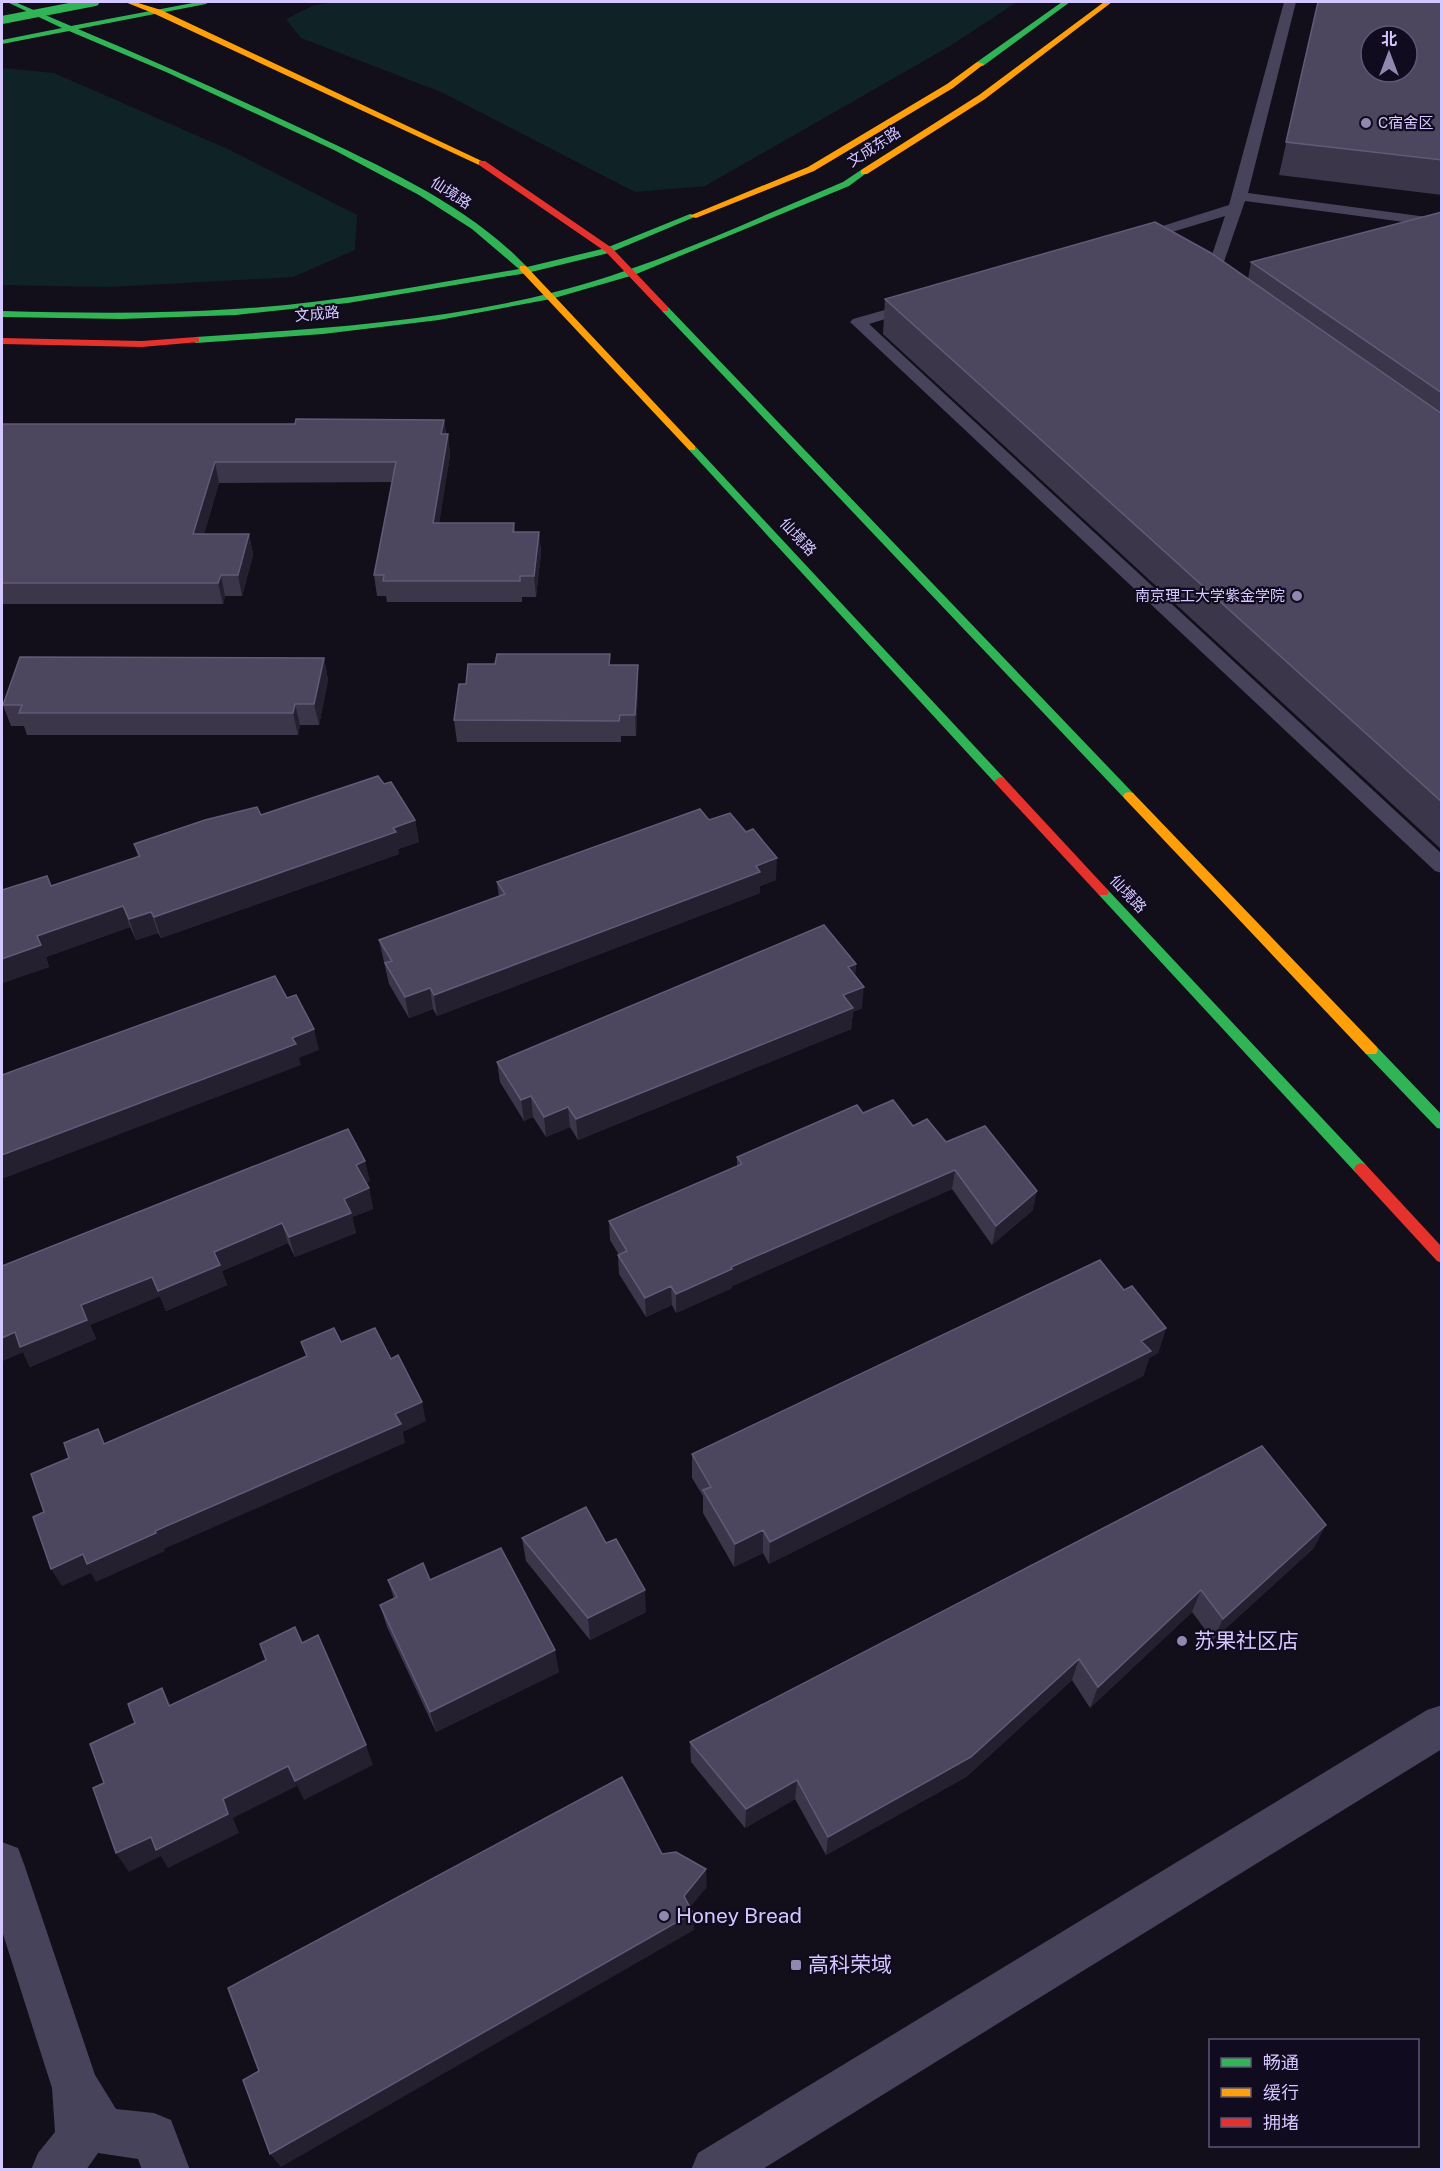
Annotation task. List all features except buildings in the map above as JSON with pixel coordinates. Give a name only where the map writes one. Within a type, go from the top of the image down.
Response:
[{"type":"main road","name":"仙境路","points":[[10,2],[67,29],[169,70],[342,151],[435,200],[503,248],[527,270],[1442,1257]]},
{"type":"main road","points":[[2,20],[95,2]]},
{"type":"main road","points":[[129,2],[158,12],[476,159],[609,250],[1442,1124]]},
{"type":"main road","points":[[2,42],[206,2]]},
{"type":"main road","name":"文成东路","points":[[609,250],[811,169],[950,86],[1066,2]]},
{"type":"main road","name":"文成东路","points":[[631,273],[846,184],[982,97],[1108,2]]},
{"type":"main road","name":"文成路","points":[[2,314],[121,316],[236,312],[348,300],[527,270],[609,250]]},
{"type":"main road","name":"文成路","points":[[2,341],[142,344],[323,331],[439,317],[551,296],[631,273]]},
{"type":"street","points":[[715,2169],[1442,1725]]},
{"type":"street","points":[[2,1864],[76,2088],[102,2131],[154,2137],[166,2169]]},
{"type":"street","points":[[55,2169],[79,2140],[76,2088]]},
{"type":"lane","points":[[1210,282],[1237,202],[1290,2]]},
{"type":"lane","points":[[1150,249],[1129,241],[1237,202],[1442,223]]},
{"type":"lane","points":[[924,303],[858,322],[1442,866]]},
{"type":"green space","points":[[332,2],[1017,2],[950,46],[705,186],[635,192],[441,92],[301,38],[286,19],[312,6]]},
{"type":"green space","points":[[2,68],[54,73],[230,150],[357,215],[355,250],[293,277],[110,287],[2,285]]},
{"type":"traffic: fast","points":[[10,2],[204,86],[394,177],[475,227],[523,268]]},
{"type":"traffic: fast","points":[[2,20],[95,2]]},
{"type":"traffic: fast","points":[[2,42],[206,2]]},
{"type":"traffic: fast","points":[[980,64],[1066,2]]},
{"type":"traffic: fast","points":[[196,340],[323,331],[439,317],[551,296],[631,273],[846,184],[864,172]]},
{"type":"traffic: fast","points":[[2,314],[121,316],[236,312],[348,300],[527,270],[609,250],[693,216]]},
{"type":"traffic: fast","points":[[665,309],[1129,796]]},
{"type":"traffic: fast","points":[[692,448],[1000,781]]},
{"type":"traffic: fast","points":[[1103,892],[1361,1169]]},
{"type":"traffic: fast","points":[[1371,1050],[1442,1124]]},
{"type":"traffic: slow","points":[[129,2],[158,12],[482,163]]},
{"type":"traffic: slow","points":[[864,172],[982,97],[1108,2]]},
{"type":"traffic: slow","points":[[693,216],[811,169],[950,86],[980,64]]},
{"type":"traffic: slow","points":[[523,268],[692,448]]},
{"type":"traffic: slow","points":[[1129,796],[1371,1050]]},
{"type":"traffic: jam","points":[[482,163],[609,250],[665,309]]},
{"type":"traffic: jam","points":[[2,341],[142,344],[196,340]]},
{"type":"traffic: jam","points":[[1000,781],[1103,892]]},
{"type":"traffic: jam","points":[[1361,1169],[1442,1257]]},
{"type":"place","name":"C宿舍区","points":[[1366,123]]},
{"type":"place","name":"南京理工大学紫金学院","points":[[1297,596]]},
{"type":"place","name":"苏果社区店","points":[[1182,1641]]},
{"type":"place","name":"Honey Bread","points":[[664,1916]]},
{"type":"place","name":"高科荣域","points":[[796,1965]]}]
